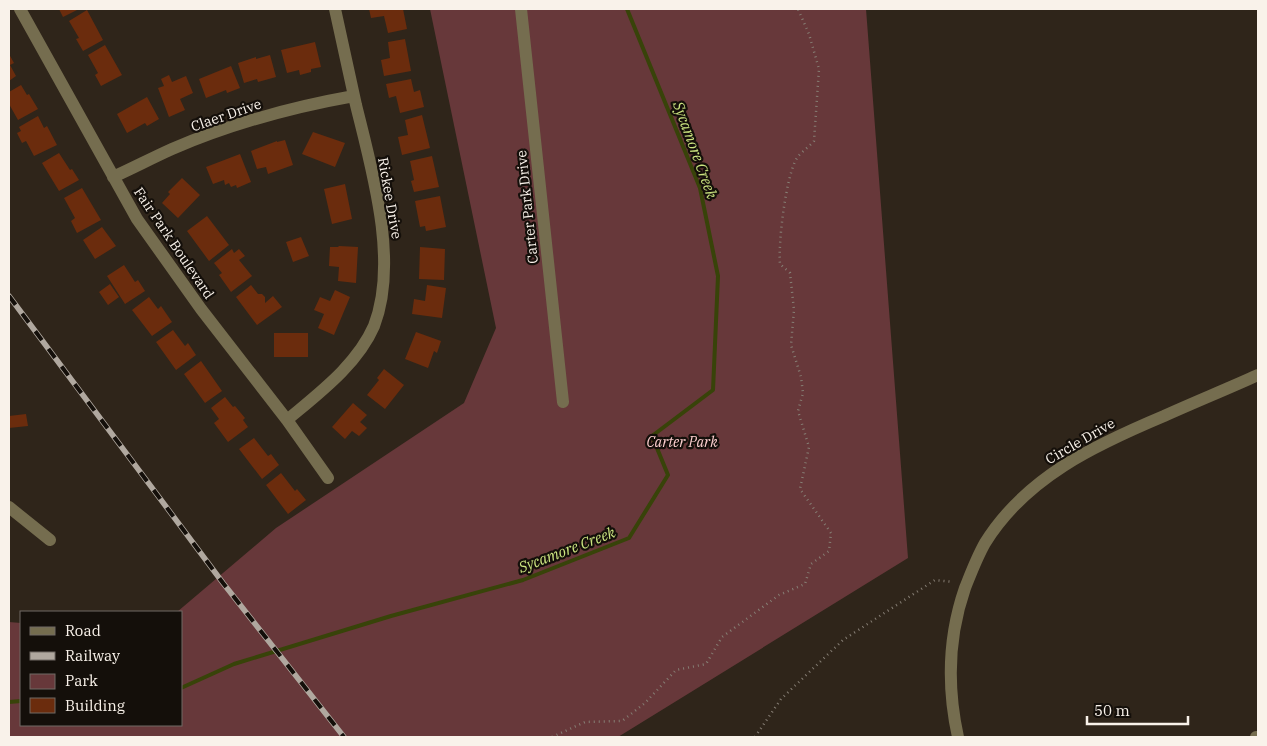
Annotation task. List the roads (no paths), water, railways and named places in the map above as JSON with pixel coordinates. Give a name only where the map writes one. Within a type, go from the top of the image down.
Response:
[{"type":"street","name":"Fair Park Boulevard","points":[[20,9],[137,219],[200,309],[287,420],[328,478]]},
{"type":"street","name":"Rickee Drive","points":[[287,420],[329,384],[356,353],[373,326],[381,301],[384,270],[382,225],[335,9]]},
{"type":"street","name":"Carter Park Drive","points":[[521,9],[563,402]]},
{"type":"street","name":"Claer Drive","points":[[113,177],[172,149],[235,126],[310,104],[354,96]]},
{"type":"street","name":"Circle Drive","points":[[958,737],[953,714],[950,668],[952,642],[959,606],[984,544],[1002,518],[1025,494],[1057,468],[1086,451],[1122,433],[1258,376]]},
{"type":"street","points":[[9,507],[50,540]]},
{"type":"waterway","name":"Sycamore Creek","points":[[182,688],[234,664],[391,616],[523,580],[629,538],[668,475],[652,436],[713,390],[718,276],[700,188],[627,9]]},
{"type":"waterway","name":"Sycamore Creek","points":[[9,702],[20,701]]},
{"type":"railway","points":[[9,296],[223,583],[344,737]]},
{"type":"park label","name":"Carter Park","points":[[682,442]]}]
